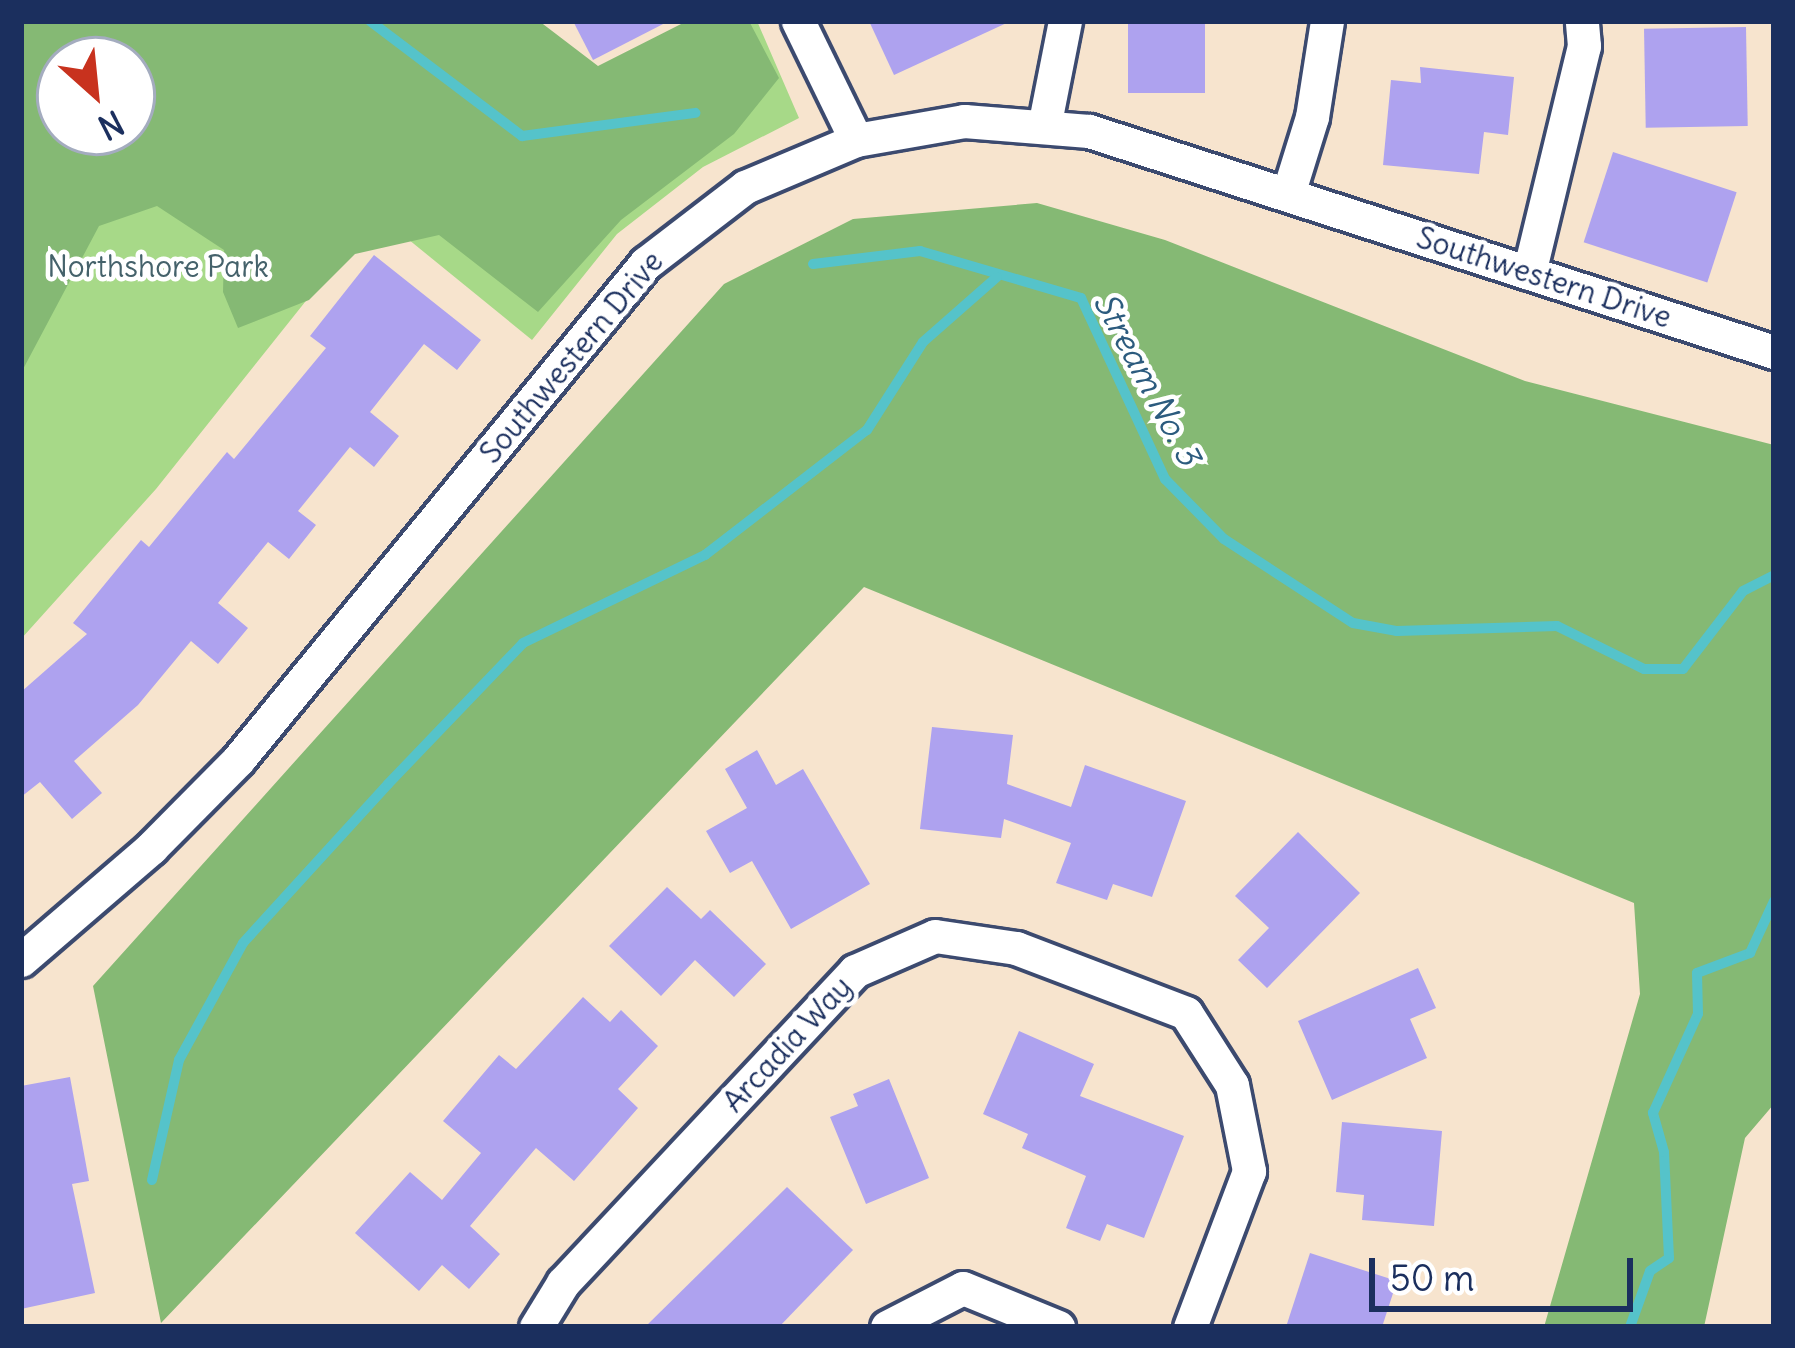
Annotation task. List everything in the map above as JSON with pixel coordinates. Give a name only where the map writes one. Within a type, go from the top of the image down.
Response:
[{"type":"street","points":[[798,21],[856,140]]},
{"type":"street","points":[[1045,122],[1065,21]]},
{"type":"street","points":[[1288,194],[1312,117],[1327,21]]},
{"type":"street","points":[[1529,272],[1584,46],[1582,21]]},
{"type":"street","name":"Southwestern Drive","points":[[21,960],[151,848],[238,760],[646,263],[745,187],[856,140],[933,124],[1045,122],[1288,194],[1774,352]]},
{"type":"street","name":"Arcadia Way","points":[[536,1327],[563,1283],[854,971],[935,936],[1016,948],[1186,1013],[1232,1085],[1249,1171],[1190,1327]]},
{"type":"street","points":[[887,1327],[963,1288],[1058,1327]]},
{"type":"green space","name":"Northshore Park","points":[[21,21],[144,36],[36,36],[36,156],[156,156],[156,38],[561,87],[700,21],[757,21],[799,118],[703,167],[617,234],[532,340],[376,213],[156,489],[21,639]]},
{"type":"green space","name":"Northshore Park","points":[[21,21],[539,21],[598,66],[687,21],[749,21],[779,78],[734,134],[621,220],[538,312],[439,235],[355,254],[309,300],[238,328],[223,292],[224,250],[157,206],[99,226],[21,373]]},
{"type":"green space","points":[[1037,203],[1165,240],[1525,381],[1774,445],[1774,1104],[1745,1138],[1704,1327],[1544,1327],[1640,994],[1634,903],[864,587],[161,1323],[93,986],[724,284],[853,219]]},
{"type":"building","points":[[573,21],[669,21],[593,60]]},
{"type":"building","points":[[869,21],[1011,21],[894,75]]},
{"type":"building","points":[[1128,21],[1205,21],[1205,93],[1128,93]]},
{"type":"building","points":[[1746,27],[1748,126],[1646,128],[1644,29]]},
{"type":"building","points":[[1420,67],[1514,77],[1508,135],[1484,132],[1479,174],[1383,165],[1391,80],[1421,83]]},
{"type":"building","points":[[1613,152],[1737,192],[1707,283],[1584,242]]},
{"type":"building","points":[[374,255],[481,340],[457,370],[424,344],[370,412],[399,436],[374,467],[350,447],[298,511],[316,525],[289,559],[268,542],[218,603],[248,628],[218,664],[191,641],[138,705],[74,761],[102,793],[72,819],[40,782],[21,797],[21,692],[87,634],[73,623],[141,540],[149,547],[227,452],[234,459],[326,348],[310,336]]},
{"type":"building","points":[[932,727],[1013,735],[1007,784],[1071,807],[1085,765],[1186,801],[1152,897],[1113,884],[1107,900],[1056,883],[1071,843],[1004,819],[1001,838],[920,829]]},
{"type":"building","points":[[757,750],[776,785],[803,769],[870,884],[791,929],[752,861],[730,873],[706,831],[747,808],[725,769]]},
{"type":"building","points":[[1298,832],[1360,893],[1267,988],[1238,960],[1269,928],[1235,896]]},
{"type":"building","points":[[667,887],[701,919],[710,910],[766,964],[734,997],[695,960],[661,996],[609,946]]},
{"type":"building","points":[[1418,968],[1436,1008],[1410,1019],[1427,1058],[1332,1100],[1298,1021]]},
{"type":"building","points":[[583,997],[610,1022],[621,1010],[658,1046],[618,1089],[638,1108],[574,1181],[536,1148],[470,1226],[500,1254],[469,1289],[442,1265],[419,1291],[355,1233],[410,1172],[442,1200],[481,1153],[443,1121],[499,1055],[516,1069]]},
{"type":"building","points":[[1019,1031],[1094,1064],[1080,1096],[1184,1136],[1144,1238],[1107,1224],[1100,1241],[1066,1228],[1086,1176],[1022,1148],[1028,1134],[983,1114]]},
{"type":"building","points":[[70,1077],[89,1181],[72,1184],[95,1293],[21,1309],[21,1086]]},
{"type":"building","points":[[889,1079],[929,1178],[866,1204],[830,1117],[858,1106],[853,1094]]},
{"type":"building","points":[[1342,1122],[1442,1131],[1434,1226],[1362,1220],[1364,1195],[1336,1192]]},
{"type":"building","points":[[787,1187],[853,1250],[779,1327],[645,1327]]},
{"type":"building","points":[[1310,1253],[1397,1281],[1382,1327],[1286,1327]]},
{"type":"waterway","name":"Stream No. 3","points":[[370,21],[522,136],[695,113]]},
{"type":"waterway","name":"Stream No. 3","points":[[813,264],[920,251],[1081,298],[1165,479],[1224,539],[1353,623],[1397,631],[1557,626],[1644,669],[1683,669],[1743,591],[1774,575]]},
{"type":"waterway","points":[[152,1180],[179,1060],[243,943],[388,784],[523,643],[705,555],[867,430],[923,342],[997,277]]},
{"type":"waterway","points":[[1630,1327],[1650,1271],[1669,1258],[1664,1152],[1653,1113],[1698,1014],[1697,973],[1750,953],[1774,901]]}]
